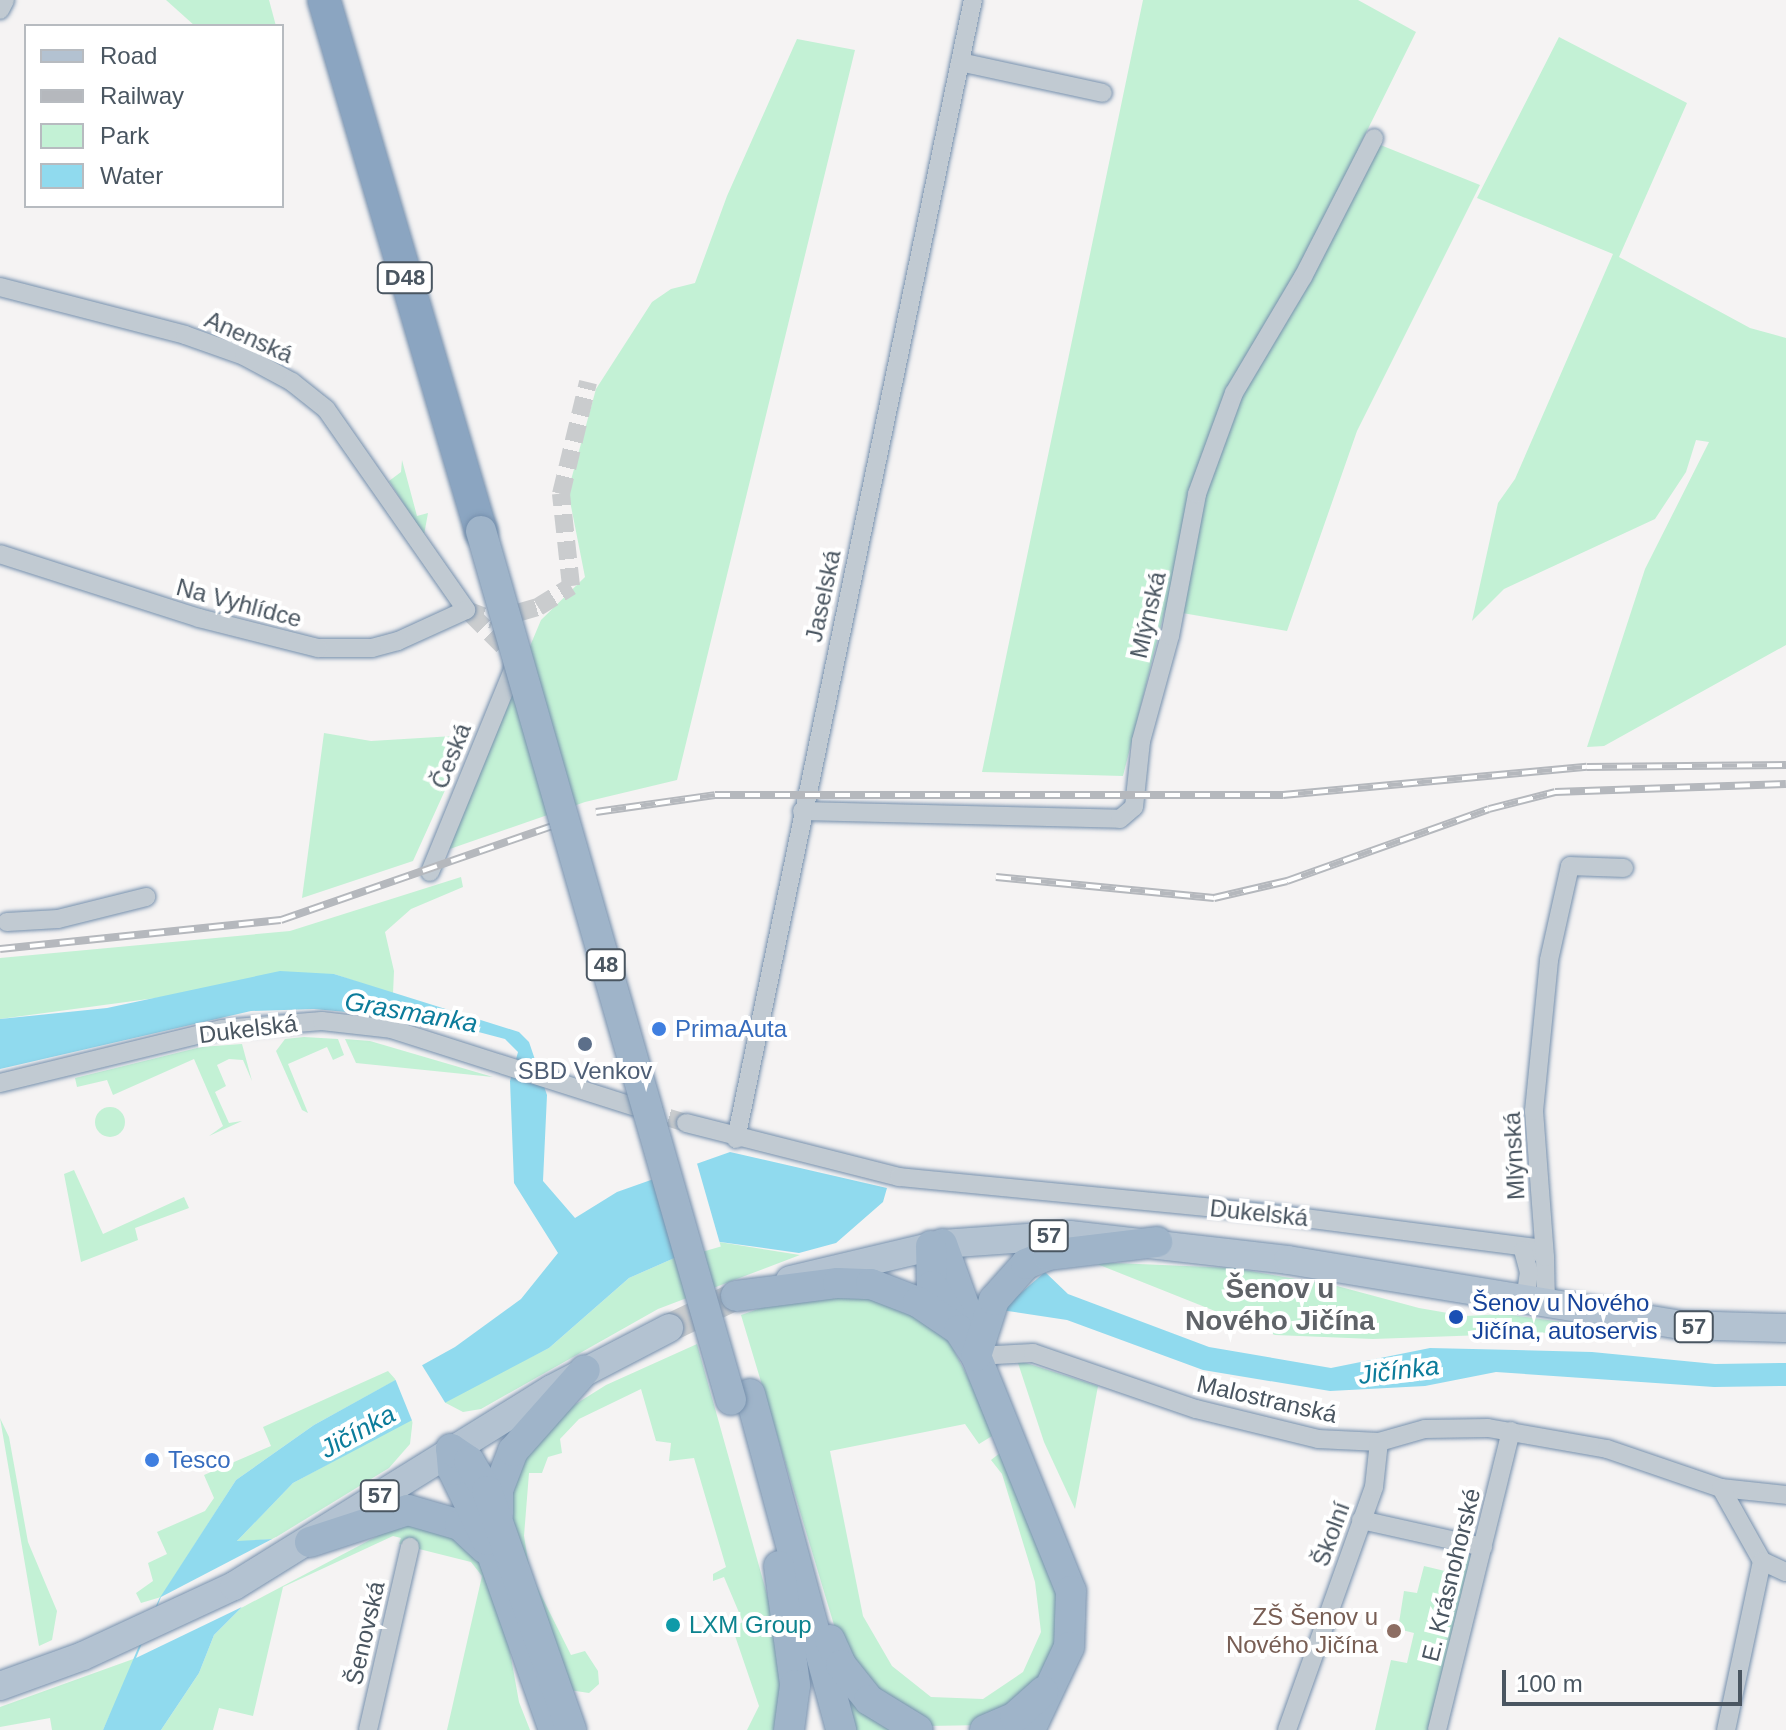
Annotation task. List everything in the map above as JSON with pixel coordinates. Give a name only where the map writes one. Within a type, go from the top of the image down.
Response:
[{"type":"highway","name":"D48","points":[[324,0],[491,528]]},
{"type":"highway","name":"D48","points":[[347,0],[491,528]]},
{"type":"highway","name":"48","points":[[491,528],[788,1565],[841,1730]]},
{"type":"highway","points":[[970,1343],[1003,1285],[1033,1260],[1157,1242]]},
{"type":"highway","points":[[937,1245],[970,1343],[1071,1591],[1072,1628],[1059,1677],[1030,1730]]},
{"type":"highway","points":[[736,1296],[838,1283],[871,1284],[918,1302],[970,1343]]},
{"type":"highway","points":[[554,1730],[500,1556],[497,1498],[508,1461],[585,1370]]},
{"type":"highway","points":[[451,1449],[453,1470],[500,1556],[571,1730]]},
{"type":"highway","points":[[310,1542],[393,1512],[419,1510],[470,1531],[500,1556]]},
{"type":"highway","name":"48","points":[[788,1565],[824,1730]]},
{"type":"highway","points":[[788,1565],[795,1685],[789,1730]]},
{"type":"highway","points":[[788,1565],[847,1674],[877,1706],[918,1730]]},
{"type":"highway","points":[[985,1730],[1027,1708],[1059,1677]]},
{"type":"main road","name":"57","points":[[736,1296],[937,1245],[1070,1235],[1157,1242],[1710,1329],[1786,1328]]},
{"type":"main road","name":"57","points":[[0,1686],[148,1628],[310,1542],[451,1449],[585,1370],[669,1328]]},
{"type":"street","points":[[0,10],[5,0]]},
{"type":"street","name":"Jaselská","points":[[736,1139],[973,0]]},
{"type":"street","points":[[960,62],[1103,93]]},
{"type":"street","name":"Mlýnská","points":[[802,811],[1120,819],[1134,807],[1141,741],[1170,636],[1197,494],[1234,393],[1303,277],[1374,138]]},
{"type":"street","name":"Anenská","points":[[0,287],[185,335],[244,356],[292,382],[326,409],[466,610]]},
{"type":"street","name":"Na Vyhlídce","points":[[0,554],[199,618],[318,648],[372,648],[398,641],[466,610]]},
{"type":"street","name":"Česká","points":[[430,872],[517,660]]},
{"type":"street","name":"Mlýnská","points":[[1542,1237],[1534,1111],[1552,946],[1570,866],[1624,868]]},
{"type":"street","points":[[7,922],[58,919],[146,897]]},
{"type":"street","name":"Dukelská","points":[[0,1083],[222,1029],[322,1021],[391,1029],[633,1106]]},
{"type":"street","name":"Dukelská","points":[[686,1123],[736,1139],[899,1177],[1266,1213],[1523,1250],[1534,1248],[1545,1257]]},
{"type":"street","points":[[1542,1237],[1545,1257],[1535,1302],[1523,1250],[1542,1237]]},
{"type":"street","name":"Malostranská","points":[[970,1343],[1033,1353],[1196,1409],[1318,1439],[1379,1442],[1425,1429],[1511,1431],[1607,1449],[1721,1488],[1786,1495]]},
{"type":"street","name":"E. Krásnohorské","points":[[1437,1730],[1511,1431]]},
{"type":"street","name":"Školní","points":[[1287,1730],[1374,1487],[1379,1442]]},
{"type":"street","points":[[1721,1488],[1762,1561],[1786,1572]]},
{"type":"street","points":[[1361,1520],[1483,1547]]},
{"type":"street","name":"Šenovská","points":[[368,1730],[410,1547]]},
{"type":"street","points":[[1726,1730],[1762,1561]]},
{"type":"green space","points":[[166,0],[269,0],[275,24],[193,24]]},
{"type":"green space","points":[[1143,0],[1358,0],[1416,32],[1358,149],[1378,144],[1480,185],[1357,431],[1287,631],[1165,610],[1123,776],[982,772]]},
{"type":"green space","points":[[1559,37],[1687,103],[1619,257],[1750,328],[1786,338],[1786,645],[1604,746],[1587,747],[1645,569],[1709,442],[1696,440],[1686,472],[1655,519],[1504,589],[1472,621],[1498,503],[1515,479],[1613,254],[1477,198]]},
{"type":"green space","points":[[797,39],[855,50],[677,780],[585,802],[444,851],[541,620],[585,577],[568,491],[596,389],[652,302],[671,289],[695,283],[727,196]]},
{"type":"green space","points":[[402,460],[417,516],[428,513],[424,535],[389,481],[401,472]]},
{"type":"green space","points":[[324,733],[371,741],[470,735],[413,861],[302,898]]},
{"type":"green space","points":[[461,877],[463,887],[411,909],[385,932],[394,971],[393,994],[334,974],[0,1019],[0,958],[290,931]]},
{"type":"green space","points":[[285,1039],[338,1039],[344,1055],[333,1060],[327,1047],[288,1064],[308,1113],[302,1110],[276,1051]]},
{"type":"green space","points":[[345,1039],[370,1041],[493,1077],[356,1063]]},
{"type":"green space","points":[[242,1044],[252,1081],[243,1060],[229,1059],[217,1065],[226,1086],[215,1092],[229,1123],[242,1121],[209,1136],[223,1126],[194,1059],[113,1095],[107,1080],[77,1087],[75,1078],[201,1047]]},
{"type":"green space","points":[[110,1107],[121,1111],[125,1122],[121,1133],[110,1137],[99,1133],[95,1122],[99,1111]]},
{"type":"green space","points":[[74,1170],[103,1234],[184,1197],[189,1208],[135,1228],[138,1240],[81,1262],[64,1174]]},
{"type":"green space","points":[[713,1241],[800,1255],[658,1309],[481,1409],[463,1412],[442,1401],[549,1348],[629,1278]]},
{"type":"green space","points":[[1092,1262],[1233,1268],[1337,1286],[1419,1308],[1465,1316],[1505,1314],[1584,1325],[1595,1331],[1373,1339],[1275,1335]]},
{"type":"green space","points":[[865,1290],[945,1333],[997,1433],[979,1444],[965,1424],[830,1451],[863,1616],[892,1666],[931,1697],[983,1699],[1023,1672],[1041,1632],[1035,1582],[1002,1474],[991,1460],[1005,1449],[1059,1593],[1053,1659],[1037,1689],[984,1725],[928,1726],[882,1703],[840,1645],[741,1315],[796,1296]]},
{"type":"green space","points":[[697,1344],[780,1641],[782,1730],[747,1730],[759,1706],[732,1627],[743,1622],[724,1577],[713,1581],[713,1574],[726,1567],[694,1458],[669,1461],[671,1443],[656,1441],[641,1389],[579,1419],[560,1439],[562,1453],[548,1457],[542,1473],[529,1473],[524,1536],[530,1573],[571,1655],[585,1651],[598,1671],[599,1684],[589,1693],[569,1690],[509,1516],[518,1465],[563,1412],[606,1385]]},
{"type":"green space","points":[[1017,1360],[1098,1386],[1075,1509],[1044,1442]]},
{"type":"green space","points":[[388,1371],[396,1380],[314,1425],[236,1480],[161,1597],[141,1603],[136,1593],[153,1581],[148,1563],[167,1554],[157,1532],[205,1511],[214,1498],[204,1475],[271,1446],[263,1427]]},
{"type":"green space","points":[[0,1418],[9,1437],[28,1542],[57,1611],[52,1640],[39,1646]]},
{"type":"green space","points":[[413,1418],[410,1444],[389,1468],[273,1539],[236,1542],[293,1483]]},
{"type":"green space","points":[[404,1522],[465,1538],[500,1596],[519,1702],[530,1730],[447,1730],[482,1576],[471,1562],[399,1544],[401,1538],[393,1536],[283,1587],[253,1716],[219,1708],[213,1730],[161,1730],[199,1673],[214,1635],[241,1608]]},
{"type":"green space","points":[[1454,1552],[1472,1556],[1429,1730],[1375,1730],[1391,1660],[1407,1663],[1414,1633],[1398,1629],[1404,1591],[1417,1593],[1424,1566],[1449,1572]]},
{"type":"green space","points":[[136,1658],[103,1730],[52,1730],[50,1718],[0,1727],[0,1707]]},
{"type":"green space","points":[[843,1682],[902,1730],[852,1730]]},
{"type":"water","points":[[280,971],[334,974],[519,1032],[529,1042],[547,1095],[543,1181],[575,1218],[617,1192],[730,1152],[887,1188],[883,1202],[836,1243],[799,1253],[713,1241],[629,1278],[549,1348],[293,1483],[237,1541],[273,1539],[241,1608],[214,1635],[199,1673],[161,1730],[103,1730],[159,1599],[236,1480],[314,1425],[455,1347],[521,1299],[558,1253],[514,1183],[510,1081],[518,1052],[505,1039],[433,1020],[314,1009],[251,1011],[0,1069],[0,1019],[107,1008]]},
{"type":"water","name":"Jičínka","points":[[1045,1272],[1068,1294],[1209,1347],[1331,1368],[1430,1348],[1592,1352],[1715,1364],[1786,1363],[1786,1386],[1714,1387],[1496,1372],[1425,1386],[1330,1391],[1203,1370],[1067,1320],[1001,1310]]},
{"type":"pier","points":[[696,1160],[721,1247],[677,1259],[652,1173]]},
{"type":"pier","points":[[420,1362],[446,1404],[413,1423],[394,1376]]},
{"type":"pier","points":[[276,1537],[246,1605],[136,1658],[161,1597]]},
{"type":"tunnel","points":[[466,610],[493,620],[538,607],[571,586],[561,494],[588,382]]},
{"type":"tunnel","points":[[471,614],[513,656]]},
{"type":"tunnel","points":[[643,1110],[686,1123]]},
{"type":"tunnel","points":[[669,1328],[736,1296]]},
{"type":"railway","points":[[596,812],[715,795],[1283,795],[1587,767],[1786,765]]},
{"type":"railway","points":[[996,877],[1214,898],[1287,881],[1489,809],[1555,792],[1786,784]]},
{"type":"railway","points":[[0,949],[281,920],[552,826]]},
{"type":"place","name":"PrimaAuta","points":[[659,1029]]},
{"type":"place","name":"SBD Venkov","points":[[585,1044]]},
{"type":"place","name":"Šenov u Nového Jičína, autoservis","points":[[1456,1317]]},
{"type":"place","name":"Tesco","points":[[152,1460]]},
{"type":"place","name":"LXM Group","points":[[673,1625]]},
{"type":"place","name":"ZŠ Šenov u Nového Jičína","points":[[1394,1631]]},
{"type":"district","name":"Šenov u Nového Jičína","points":[[1280,1305]]},
{"type":"water label","name":"Grasmanka","points":[[411,1013]]}]
